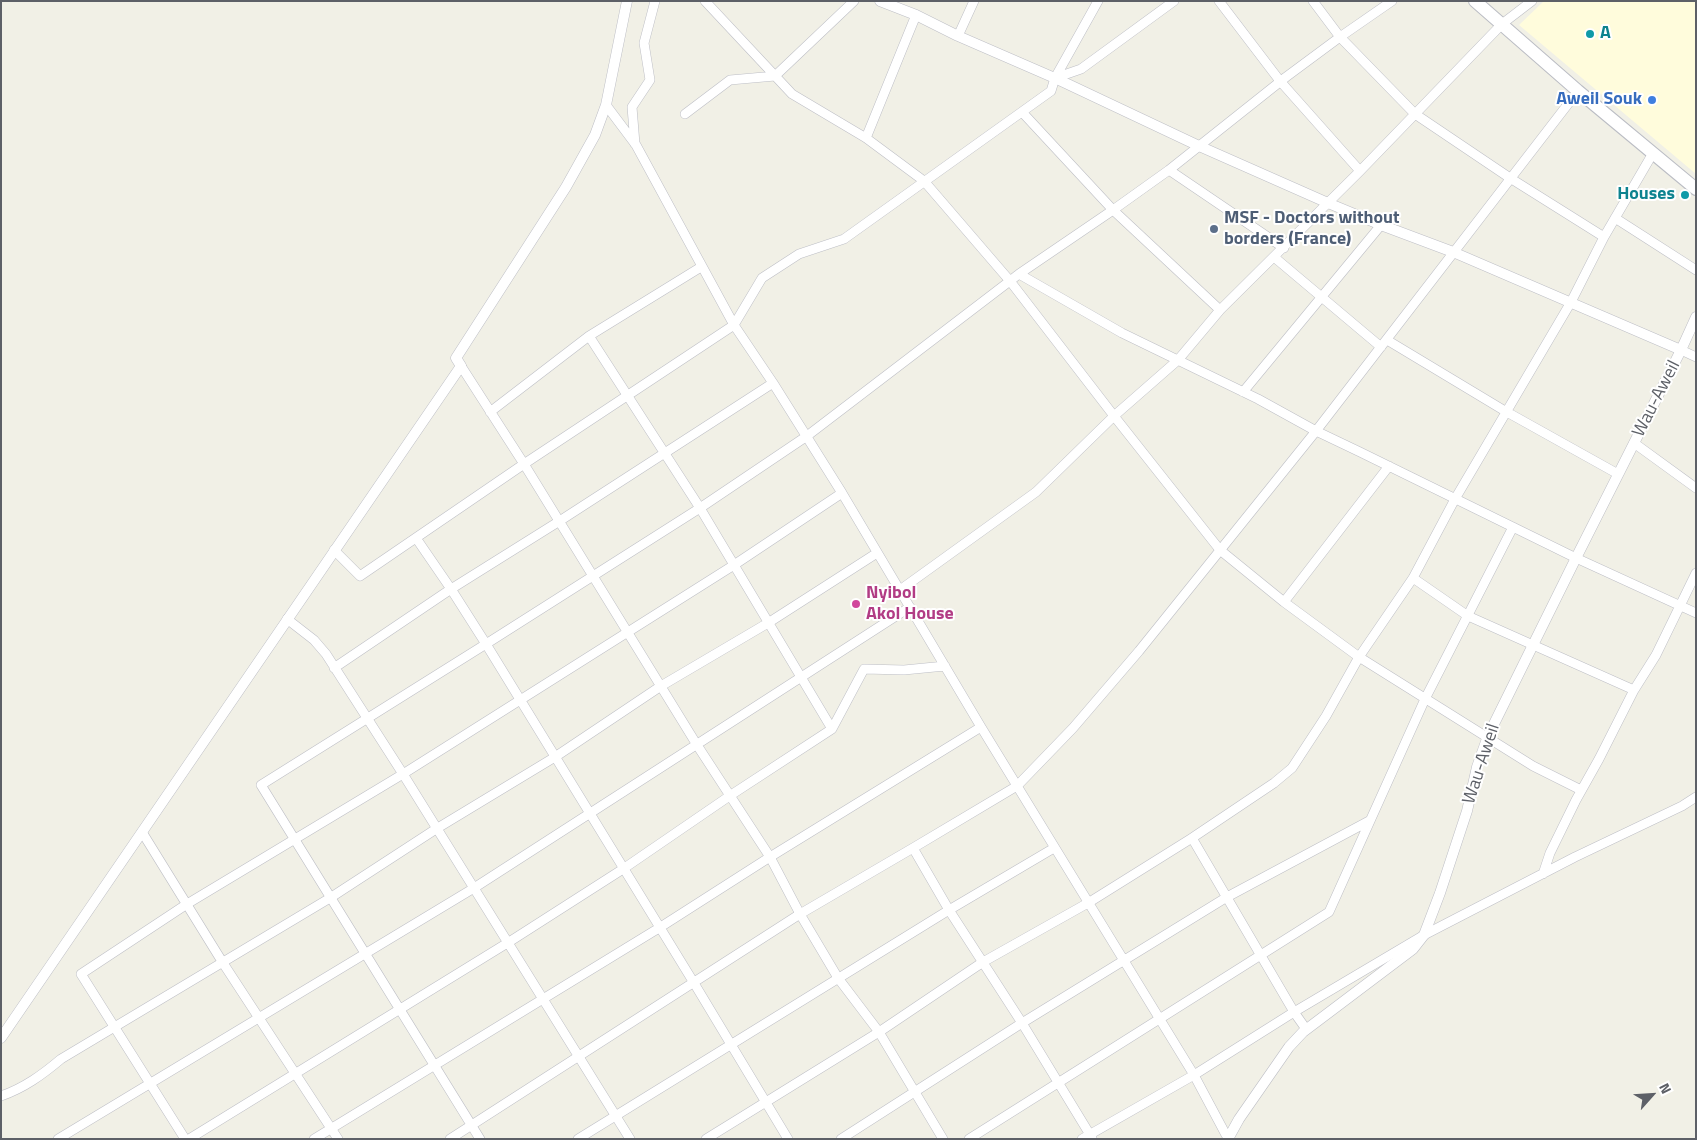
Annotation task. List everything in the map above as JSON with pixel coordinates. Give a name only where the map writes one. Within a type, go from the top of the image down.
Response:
[{"type":"main road","points":[[1475,1],[1696,188]]},
{"type":"street","points":[[627,1],[606,105],[596,135],[566,187],[456,358],[770,857],[800,914],[838,978],[879,1032],[943,1139]]},
{"type":"street","points":[[636,145],[632,107],[650,80],[644,43],[655,1]]},
{"type":"street","points":[[705,1],[792,94],[866,138],[924,181],[1010,281],[1220,550],[1284,602],[1359,657],[1546,774],[1581,790]]},
{"type":"street","points":[[685,114],[730,80],[775,76],[854,1]]},
{"type":"street","points":[[880,1],[916,15],[1199,146],[1328,203],[1381,226],[1454,252],[1696,357]]},
{"type":"street","points":[[958,36],[974,1]]},
{"type":"street","points":[[1055,78],[1081,69],[1174,1]]},
{"type":"street","points":[[1219,1],[1280,81],[1360,171]]},
{"type":"street","points":[[1313,1],[1340,37],[1415,114],[1510,178],[1604,237]]},
{"type":"street","points":[[480,1139],[260,785],[368,719],[700,508],[806,436],[1019,274],[1170,170],[1280,81],[1392,1]]},
{"type":"street","points":[[900,590],[1036,492],[1114,416],[1178,360],[1220,310],[1360,171],[1502,24],[1532,1]]},
{"type":"street","points":[[334,550],[360,576],[524,464],[734,326],[762,278],[799,254],[844,238],[1050,91],[1094,2]]},
{"type":"street","points":[[866,138],[916,15]]},
{"type":"street","points":[[450,1139],[800,914],[1017,786],[1073,728],[1139,651],[1316,431],[1578,90]]},
{"type":"street","points":[[606,105],[636,145],[734,326],[773,383],[842,494],[1054,848],[1194,1075],[1227,1136]]},
{"type":"street","points":[[1022,112],[1113,210],[1220,310]]},
{"type":"street","points":[[706,1139],[879,1032],[983,962],[1088,903],[1192,838],[1274,783],[1292,768],[1326,716],[1359,657],[1413,578],[1455,498],[1571,302],[1604,237],[1653,153]]},
{"type":"street","points":[[1170,170],[1284,248]]},
{"type":"street","points":[[1615,218],[1696,270]]},
{"type":"street","points":[[1243,392],[1381,226]]},
{"type":"street","points":[[1274,257],[1322,297],[1384,343],[1618,474]]},
{"type":"street","points":[[490,412],[589,336],[701,267]]},
{"type":"street","points":[[1019,274],[1122,332],[1258,398],[1316,431],[1576,558],[1696,613]]},
{"type":"street","name":"Wau-Aweil","points":[[1227,1136],[1289,1047],[1306,1029],[1413,950],[1424,936],[1467,811],[1477,768],[1488,736],[1532,645],[1682,350],[1696,317]]},
{"type":"street","points":[[589,336],[666,453],[832,729]]},
{"type":"street","points":[[1,1038],[461,366]]},
{"type":"street","points":[[334,668],[451,589],[773,383]]},
{"type":"street","points":[[1634,443],[1696,488]]},
{"type":"street","points":[[1284,602],[1389,466]]},
{"type":"street","points":[[842,494],[734,565],[403,774],[186,904],[81,974],[187,1139],[509,942],[623,869],[832,729],[864,669],[904,670],[945,666]]},
{"type":"street","points":[[969,1139],[1328,912],[1425,699],[1513,527]]},
{"type":"street","points":[[416,538],[486,644],[788,1139]]},
{"type":"street","points":[[1,1096],[16,1091],[41,1076],[61,1059],[330,898],[436,829],[555,757],[661,686],[768,623],[877,553]]},
{"type":"street","points":[[1543,874],[1550,853],[1581,790],[1634,690],[1656,655],[1696,573]]},
{"type":"street","points":[[1413,578],[1468,616],[1634,690]]},
{"type":"street","points":[[58,1139],[474,888],[910,607]]},
{"type":"street","points":[[287,619],[314,640],[368,719],[509,942],[630,1139]]},
{"type":"street","points":[[314,1139],[659,928],[981,727]]},
{"type":"street","points":[[914,848],[949,910],[1022,1023],[1088,1137],[1194,1075],[1294,1012],[1424,936],[1543,874],[1682,806],[1696,797]]},
{"type":"street","points":[[841,1139],[1022,1023],[1227,897],[1370,821]]},
{"type":"street","points":[[142,832],[223,963],[338,1139]]},
{"type":"street","points":[[1192,838],[1294,1012],[1306,1029]]},
{"type":"street","points":[[578,1139],[949,910],[1054,848]]},
{"type":"shaded area","name":"Aweil Souk","points":[[1544,1],[1696,1],[1696,174],[1519,25]]},
{"type":"place","name":"A","points":[[1590,34]]},
{"type":"place","name":"Aweil Souk","points":[[1652,100]]},
{"type":"place","name":"Houses","points":[[1685,195]]},
{"type":"place","name":"MSF - Doctors without borders (France)","points":[[1214,229]]},
{"type":"place","name":"Nyibol Akol House","points":[[856,604]]}]
